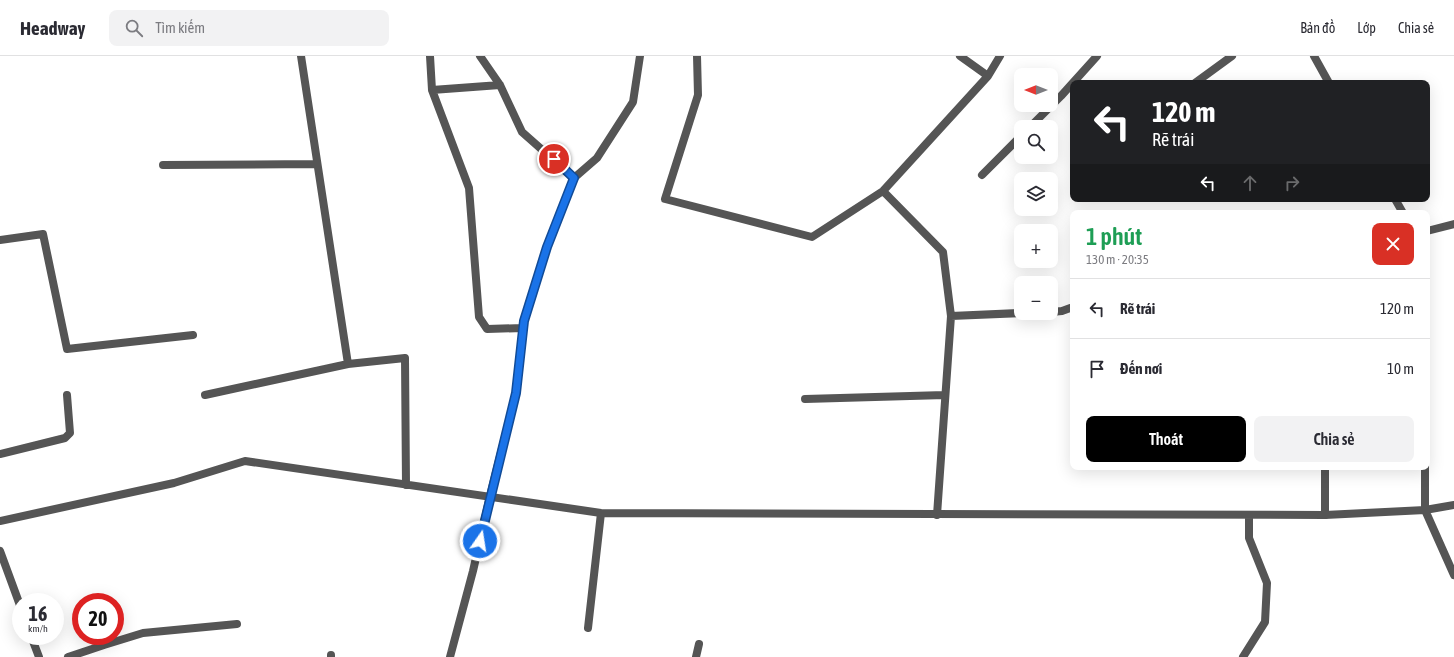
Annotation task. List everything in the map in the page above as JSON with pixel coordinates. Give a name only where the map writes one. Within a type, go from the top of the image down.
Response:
[{"type":"street","points":[[301,56],[316,164],[348,364]]},
{"type":"street","points":[[430,56],[432,90],[469,188],[479,317],[487,329],[524,328]]},
{"type":"street","points":[[480,56],[500,85],[522,132],[574,178]]},
{"type":"street","points":[[450,657],[473,571],[516,393],[524,321],[547,247],[574,178],[597,158],[633,102],[640,56]]},
{"type":"street","points":[[697,56],[698,95],[665,199],[812,238],[883,191],[988,76],[1000,56]]},
{"type":"street","points":[[960,56],[988,76]]},
{"type":"street","points":[[1075,80],[1097,56]]},
{"type":"street","points":[[1199,80],[1232,56]]},
{"type":"street","points":[[1314,56],[1327,80]]},
{"type":"street","points":[[432,90],[500,85]]},
{"type":"street","points":[[1037,120],[1070,86]]},
{"type":"street","points":[[982,175],[1014,143]]},
{"type":"street","points":[[163,165],[316,164]]},
{"type":"street","points":[[883,191],[943,252],[951,316],[937,515]]},
{"type":"street","points":[[1430,230],[1454,224]]},
{"type":"street","points":[[0,240],[43,234],[67,349],[193,335]]},
{"type":"street","points":[[1058,311],[1070,308]]},
{"type":"street","points":[[951,316],[1014,313]]},
{"type":"street","points":[[205,395],[348,364],[405,358],[406,485]]},
{"type":"street","points":[[0,454],[65,438],[70,433],[67,395]]},
{"type":"street","points":[[805,399],[945,395]]},
{"type":"street","points":[[0,521],[174,483],[245,461],[601,513],[1325,515],[1425,510],[1454,505]]},
{"type":"street","points":[[1325,470],[1325,515]]},
{"type":"street","points":[[1425,470],[1425,510],[1454,575]]},
{"type":"street","points":[[588,628],[601,513]]},
{"type":"street","points":[[1244,657],[1265,622],[1267,583],[1249,538],[1249,515]]},
{"type":"street","points":[[0,551],[15,593]]},
{"type":"street","points":[[68,657],[144,633],[237,624]]},
{"type":"street","points":[[696,657],[699,644]]},
{"type":"street","points":[[34,645],[39,657]]},
{"type":"route","points":[[480,541],[516,393],[524,321],[547,247],[574,178],[554,159]]}]
